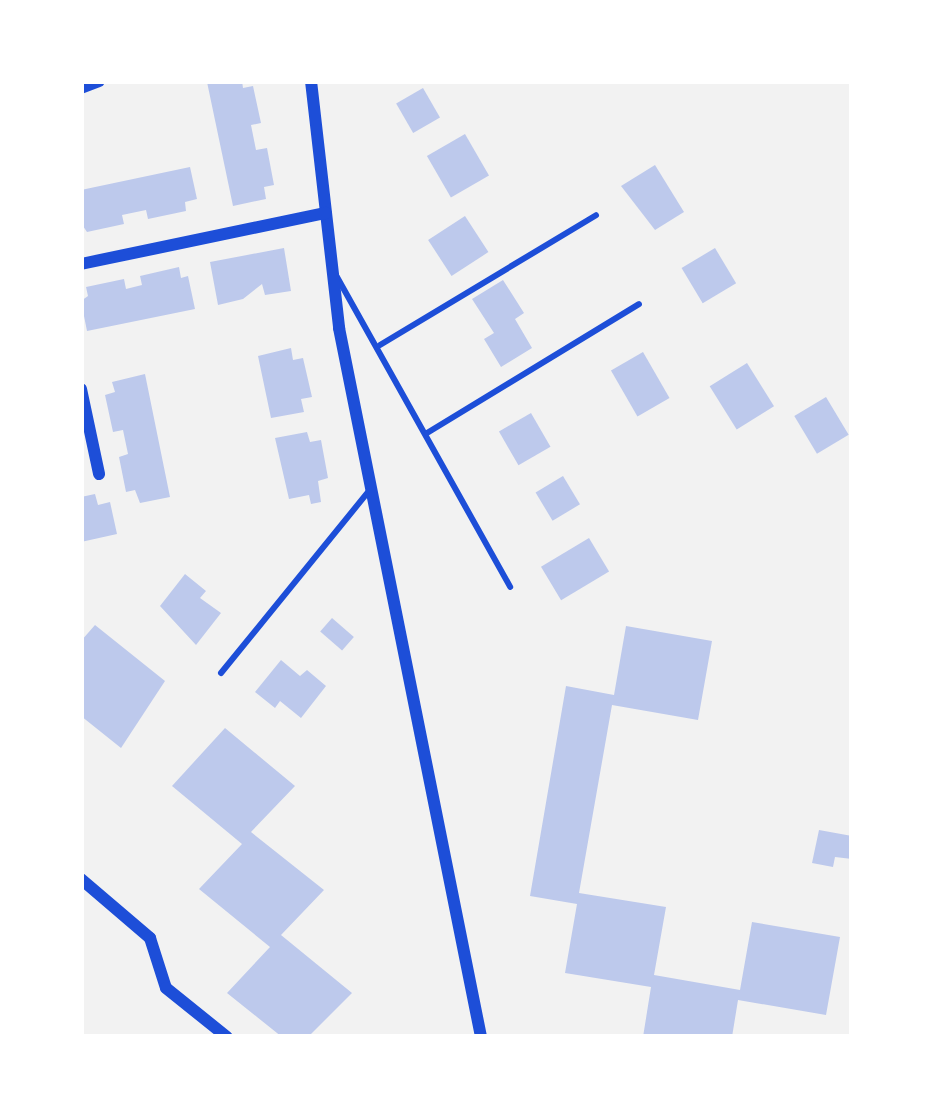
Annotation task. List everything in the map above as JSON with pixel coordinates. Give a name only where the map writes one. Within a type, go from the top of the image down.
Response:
[{"type":"street","points":[[81,88],[100,81]]},
{"type":"street","points":[[311,81],[332,269],[371,489],[482,1037]]},
{"type":"street","points":[[81,264],[326,213]]},
{"type":"street","points":[[81,389],[99,475]]},
{"type":"street","points":[[81,879],[150,938],[166,988],[227,1037]]},
{"type":"lane","points":[[380,345],[596,215]]},
{"type":"lane","points":[[332,269],[380,345],[510,587]]},
{"type":"lane","points":[[427,434],[639,304]]},
{"type":"lane","points":[[221,673],[371,489]]},
{"type":"building","points":[[242,81],[243,88],[253,86],[261,123],[251,125],[256,150],[267,148],[274,185],[264,187],[266,199],[233,206],[207,82]]},
{"type":"building","points":[[423,88],[440,117],[413,133],[396,104]]},
{"type":"building","points":[[465,134],[489,176],[451,198],[427,156]]},
{"type":"building","points":[[655,165],[684,212],[655,230],[621,186]]},
{"type":"building","points":[[190,167],[197,199],[185,202],[186,211],[148,219],[146,210],[122,215],[124,224],[87,232],[81,223],[81,190]]},
{"type":"building","points":[[465,216],[488,252],[452,276],[428,240]]},
{"type":"building","points":[[284,248],[291,291],[265,295],[262,284],[243,299],[218,305],[210,262]]},
{"type":"building","points":[[715,248],[736,283],[703,303],[682,268]]},
{"type":"building","points":[[179,267],[181,278],[188,276],[195,309],[87,331],[81,301],[88,296],[86,287],[124,279],[126,289],[142,285],[140,276]]},
{"type":"building","points":[[503,280],[524,313],[515,319],[532,348],[501,367],[484,339],[494,333],[472,299]]},
{"type":"building","points":[[291,348],[293,360],[303,358],[312,397],[301,399],[304,412],[271,418],[258,356]]},
{"type":"building","points":[[643,352],[670,398],[637,416],[611,370]]},
{"type":"building","points":[[747,363],[774,406],[737,430],[710,386]]},
{"type":"building","points":[[145,374],[170,497],[140,503],[135,490],[126,492],[119,457],[128,454],[123,430],[113,432],[105,395],[115,392],[112,382]]},
{"type":"building","points":[[826,397],[849,435],[817,454],[794,416]]},
{"type":"building","points":[[531,413],[550,447],[518,465],[499,432]]},
{"type":"building","points":[[307,432],[310,442],[321,440],[328,478],[318,481],[321,502],[311,504],[309,495],[289,499],[275,438]]},
{"type":"building","points":[[563,476],[580,504],[553,521],[536,492]]},
{"type":"building","points":[[95,494],[98,505],[110,502],[117,534],[81,542],[81,497]]},
{"type":"building","points":[[589,538],[609,571],[561,600],[541,567]]},
{"type":"building","points":[[185,574],[206,591],[200,598],[221,613],[196,645],[160,606]]},
{"type":"building","points":[[332,618],[354,637],[342,651],[320,632]]},
{"type":"building","points":[[95,625],[165,681],[121,748],[81,716],[81,641]]},
{"type":"building","points":[[626,626],[712,641],[698,720],[612,705],[579,893],[666,907],[654,975],[740,990],[752,922],[840,937],[826,1015],[738,1000],[732,1037],[643,1037],[651,987],[565,973],[577,904],[530,896],[566,686],[614,695]]},
{"type":"building","points":[[281,660],[300,676],[307,670],[326,686],[301,718],[280,701],[275,708],[255,692]]},
{"type":"building","points":[[225,728],[295,786],[251,832],[324,890],[281,935],[352,993],[308,1037],[282,1037],[227,993],[270,947],[199,889],[242,844],[172,786]]},
{"type":"building","points":[[819,830],[852,836],[852,859],[835,857],[833,867],[812,863]]}]
